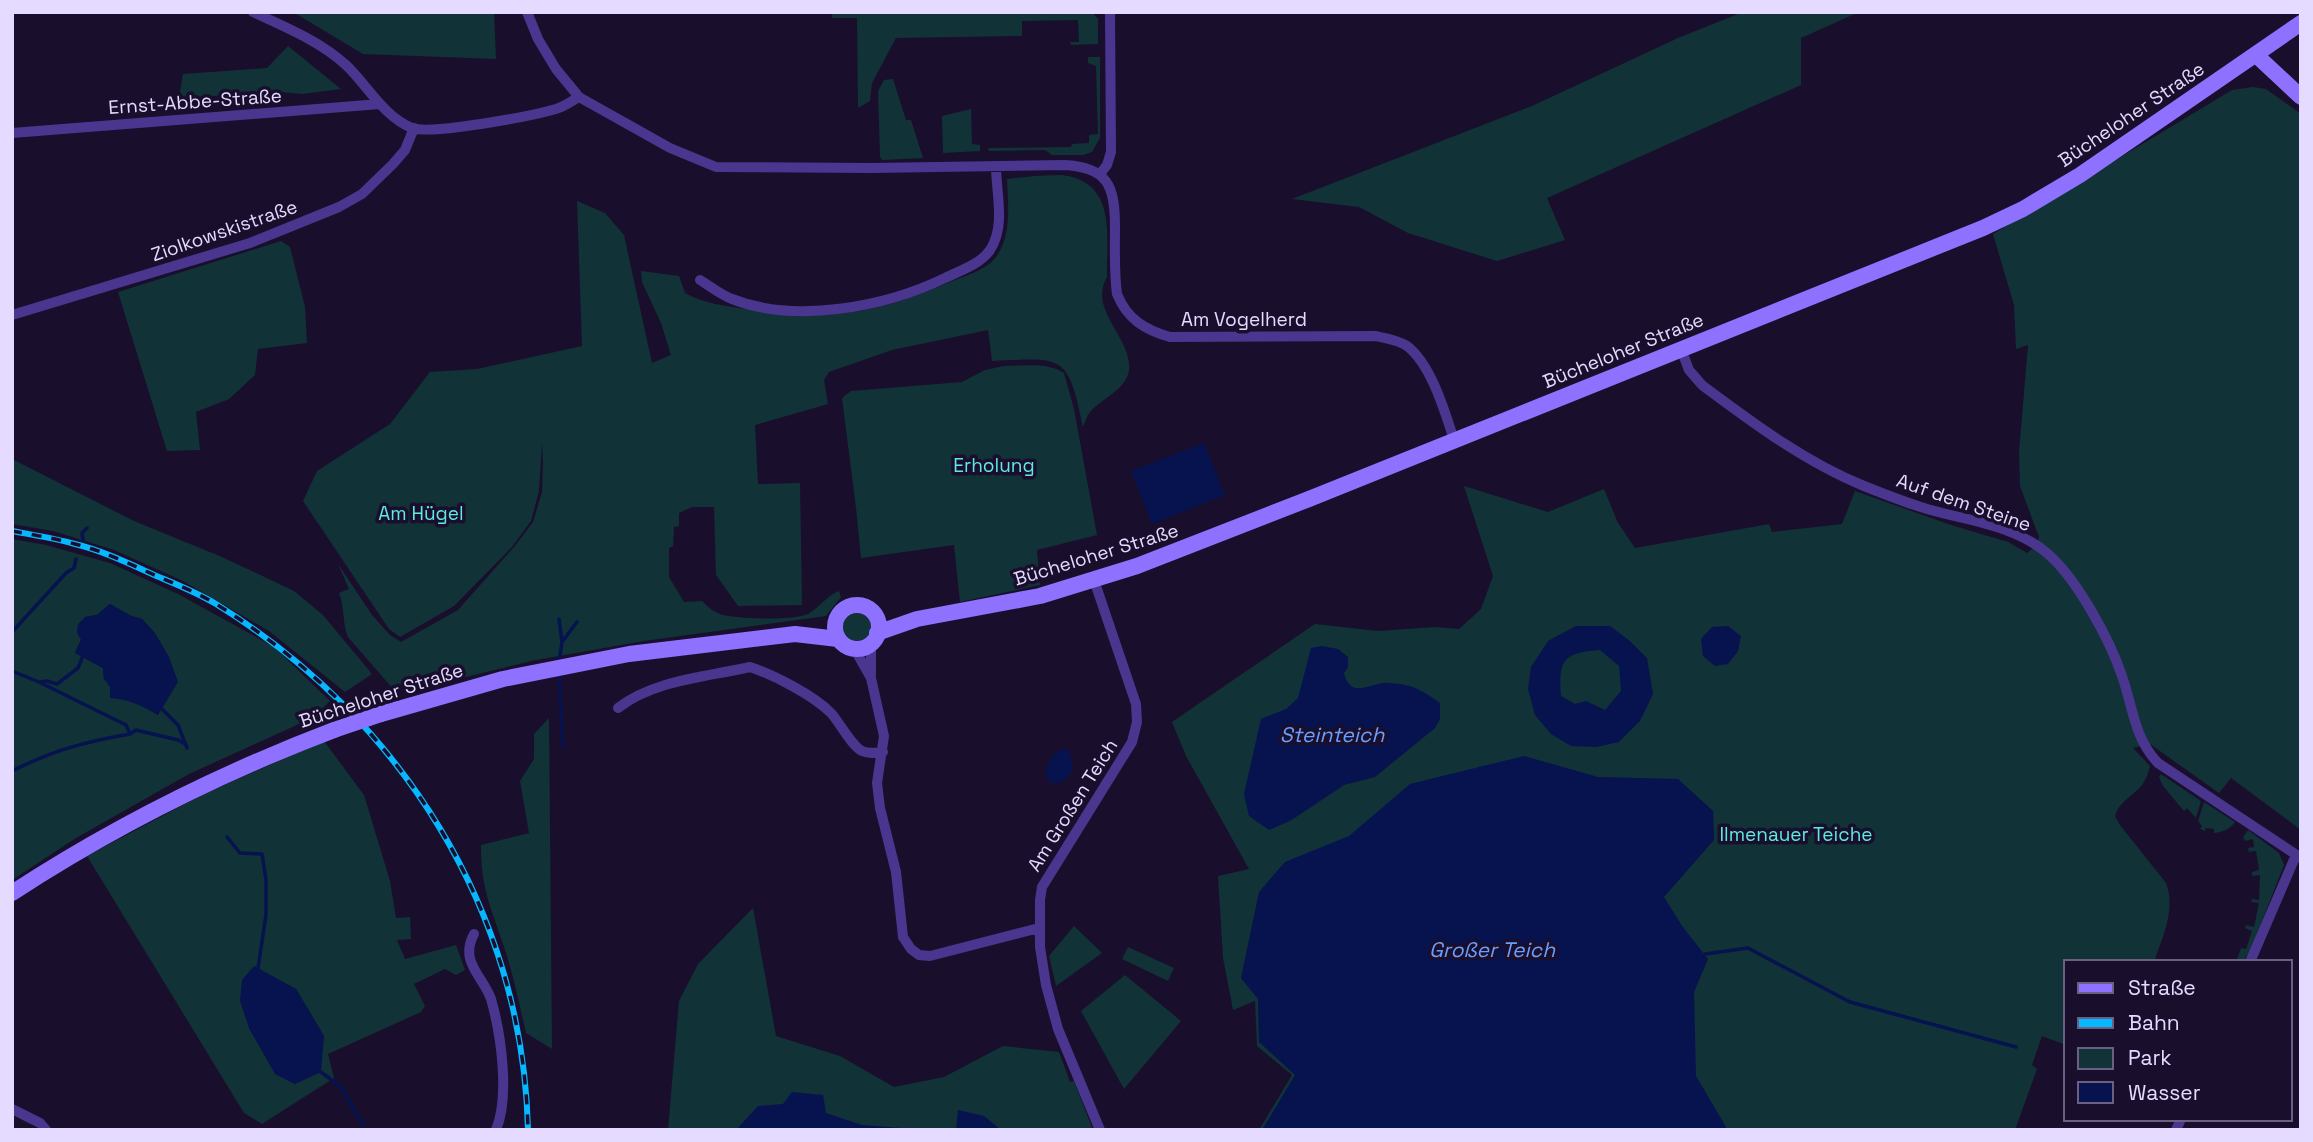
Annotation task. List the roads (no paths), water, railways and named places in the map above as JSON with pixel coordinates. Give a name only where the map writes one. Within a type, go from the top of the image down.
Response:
[{"type":"main road","name":"Bücheloher Straße","points":[[12,893],[139,817],[228,773],[334,730],[455,691],[586,661],[713,642],[795,634],[838,639],[843,644],[861,648],[874,638],[917,620],[1028,598],[1094,580],[1211,538],[1945,243],[2023,209],[2080,175],[2301,23]]},
{"type":"main road","points":[[2256,55],[2301,97]]},
{"type":"main road","name":"Bücheloher Straße","points":[[795,634],[835,621],[841,612],[855,605],[867,608],[875,615],[917,620]]},
{"type":"main road","points":[[874,638],[878,624],[875,615]]},
{"type":"main road","points":[[835,621],[838,639]]},
{"type":"street","points":[[253,12],[314,42],[345,64],[396,119],[414,128],[433,131],[532,114],[558,109],[579,97]]},
{"type":"street","points":[[527,12],[550,59],[579,97],[670,148],[716,167],[1077,166],[1100,174],[1107,165],[1111,152],[1111,12]]},
{"type":"street","name":"Ernst-Abbe-Straße","points":[[12,133],[380,104]]},
{"type":"street","name":"Ziolkowskistraße","points":[[12,315],[250,243],[339,207],[362,194],[393,164],[405,150],[414,128]]},
{"type":"street","points":[[700,280],[730,299],[782,310],[834,309],[879,302],[931,285],[979,261],[990,251],[997,233],[999,214],[996,166]]},
{"type":"street","name":"Am Vogelherd","points":[[1100,174],[1112,189],[1117,294],[1127,313],[1143,327],[1170,337],[1357,335],[1375,336],[1403,344],[1425,367],[1454,440]]},
{"type":"street","name":"Auf dem Steine","points":[[1681,349],[1689,370],[1702,385],[1805,457],[1862,485],[1924,508],[2000,528],[2034,543],[2050,555],[2081,597],[2106,639],[2122,676],[2133,722],[2151,755],[2158,763],[2298,856]]},
{"type":"street","name":"Am Großen Teich","points":[[1094,580],[1136,704],[1137,722],[1132,742],[1042,887],[1040,928],[1046,985],[1058,1029],[1100,1130]]},
{"type":"street","points":[[870,678],[874,638]]},
{"type":"street","points":[[854,648],[870,678],[884,736],[877,783],[880,808],[896,872],[903,937],[919,955],[930,956],[1040,928]]},
{"type":"street","points":[[618,708],[640,694],[658,687],[750,667],[762,671],[829,710],[859,750],[869,754],[883,752]]},
{"type":"street","points":[[2251,960],[2298,856]]},
{"type":"street","points":[[474,934],[470,941],[470,964],[490,996],[497,1026],[503,1102],[496,1130]]},
{"type":"street","points":[[12,1109],[40,1123],[46,1130]]},
{"type":"water","points":[[1204,443],[1225,495],[1152,524],[1131,471]]},
{"type":"water","points":[[110,604],[142,619],[154,632],[169,657],[178,682],[158,715],[135,703],[110,698],[110,687],[104,679],[103,668],[75,653],[81,640],[77,632],[78,624],[85,617],[97,615]]},
{"type":"water","points":[[1576,626],[1610,626],[1647,658],[1653,694],[1640,721],[1619,742],[1596,747],[1571,746],[1551,734],[1535,715],[1528,689],[1531,667],[1548,641]],"holes":[[[1600,650],[1619,666],[1621,691],[1605,710],[1586,701],[1575,704],[1561,696],[1561,674],[1566,660],[1571,656]]]},
{"type":"water","points":[[1728,626],[1741,636],[1738,651],[1728,664],[1715,666],[1703,656],[1701,639],[1712,627]]},
{"type":"water","name":"Steinteich","points":[[1322,646],[1338,649],[1348,657],[1348,667],[1344,673],[1350,685],[1360,688],[1387,683],[1411,687],[1440,703],[1440,719],[1435,728],[1375,777],[1344,785],[1290,821],[1269,830],[1249,816],[1244,794],[1261,719],[1286,709],[1298,698],[1311,648]]},
{"type":"water","points":[[1066,748],[1072,760],[1072,769],[1068,777],[1054,783],[1048,780],[1046,774],[1049,762],[1056,753]]},
{"type":"water","name":"Großer Teich","points":[[1524,756],[1598,777],[1678,779],[1713,811],[1714,840],[1664,897],[1682,926],[1708,959],[1694,992],[1696,1076],[1726,1127],[1725,1130],[1262,1130],[1295,1075],[1259,1042],[1258,999],[1241,978],[1259,892],[1285,862],[1349,836],[1410,784]]},
{"type":"water","points":[[254,966],[296,989],[324,1036],[321,1072],[295,1084],[275,1074],[249,1028],[240,1001],[242,980]]},
{"type":"water","points":[[792,1092],[823,1095],[826,1113],[862,1125],[901,1130],[736,1130],[758,1106],[783,1104]]},
{"type":"water","points":[[958,1110],[984,1116],[1001,1130],[956,1130]]},
{"type":"waterway","points":[[83,540],[82,533],[87,528]]},
{"type":"waterway","points":[[12,632],[66,573],[74,568],[76,559]]},
{"type":"waterway","points":[[559,619],[562,642],[559,662]]},
{"type":"waterway","points":[[562,642],[577,622]]},
{"type":"waterway","points":[[41,682],[57,684],[78,668],[82,658]]},
{"type":"waterway","points":[[12,671],[126,725],[130,734]]},
{"type":"waterway","points":[[559,673],[563,746]]},
{"type":"waterway","points":[[162,709],[178,725],[187,748]]},
{"type":"waterway","points":[[12,771],[56,752],[130,734],[136,730],[185,744]]},
{"type":"waterway","points":[[227,837],[240,853],[262,854],[266,880],[266,915],[258,968]]},
{"type":"waterway","points":[[1705,954],[1748,948],[1850,1002],[2016,1047]]},
{"type":"waterway","points":[[321,1072],[341,1087],[363,1125]]},
{"type":"railway","points":[[12,531],[97,550],[216,604],[282,650],[342,703],[395,763],[440,828],[476,897],[503,971],[521,1049],[528,1130]]},
{"type":"park label","name":"Erholung","points":[[994,465]]},
{"type":"park label","name":"Am Hügel","points":[[421,513]]},
{"type":"park label","name":"Ilmenauer Teiche","points":[[1796,834]]}]
